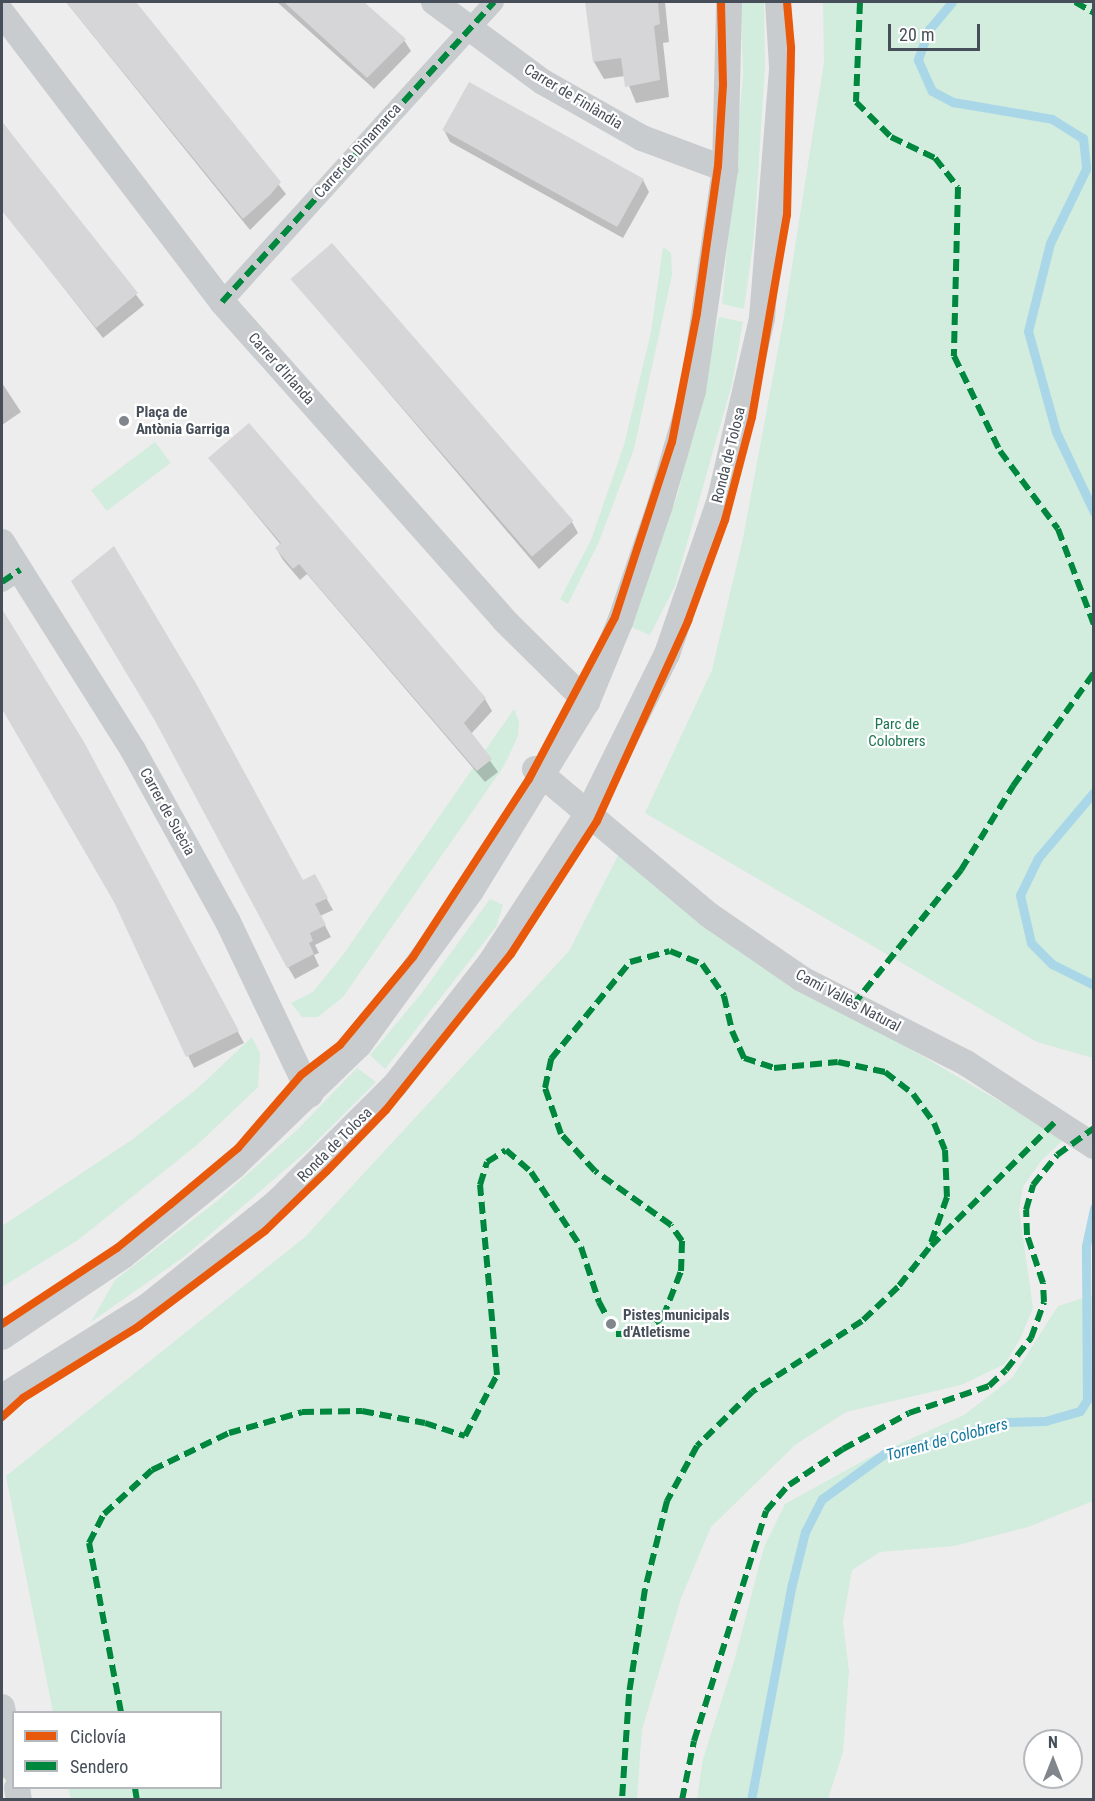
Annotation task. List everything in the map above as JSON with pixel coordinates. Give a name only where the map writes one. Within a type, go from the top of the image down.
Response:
[{"type":"street","name":"Carrer de Finlàndia","points":[[434,2],[543,82],[642,138],[725,169]]},
{"type":"street","name":"Carrer de Dinamarca","points":[[222,302],[494,2]]},
{"type":"street","points":[[2,1337],[123,1256],[234,1166],[359,1045],[471,891],[539,771],[587,702],[657,516],[693,392],[725,169],[729,2]]},
{"type":"street","name":"Ronda de Tolosa","points":[[2,1396],[149,1305],[277,1202],[378,1102],[490,963],[588,813],[667,654],[722,488],[762,318],[782,66],[778,2]]},
{"type":"street","name":"Carrer d'Irlanda","points":[[2,13],[222,302],[504,620],[587,702]]},
{"type":"street","name":"Carrer de Suècia","points":[[2,542],[11,576],[133,750],[228,922],[310,1094]]},
{"type":"street","points":[[539,771],[588,813]]},
{"type":"street","name":"Camí Vallès Natural","points":[[588,813],[709,915],[802,979],[966,1063],[1070,1127],[1094,1146]]},
{"type":"street","points":[[2,1707],[12,1760]]},
{"type":"green space","points":[[741,2],[764,2],[765,67],[754,236],[744,309],[722,304],[743,77]]},
{"type":"green space","name":"Parc de Colobrers","points":[[823,2],[1093,2],[1093,1058],[1037,1042],[645,813],[712,670],[743,538],[784,317],[824,62]]},
{"type":"green space","points":[[663,247],[671,253],[672,275],[634,449],[598,544],[568,604],[560,599],[591,540],[624,445],[651,332]]},
{"type":"green space","points":[[719,317],[743,322],[732,384],[675,586],[650,635],[631,627],[678,493]]},
{"type":"green space","points":[[155,442],[171,463],[107,511],[91,490]]},
{"type":"green space","points":[[514,709],[519,722],[518,736],[504,766],[343,997],[318,1017],[302,1017],[291,1003],[313,992],[345,952]]},
{"type":"green space","name":"Pistes municipals d'Atletisme","points":[[624,844],[741,950],[1064,1139],[1041,1161],[1023,1187],[1019,1209],[1033,1308],[1020,1339],[1005,1364],[961,1385],[846,1412],[795,1445],[711,1527],[681,1598],[642,1730],[637,1799],[71,1799],[68,1789],[222,1789],[222,1711],[53,1711],[6,1476],[305,1237],[569,951]]},
{"type":"green space","points":[[490,899],[503,905],[496,927],[385,1069],[370,1055],[421,994]]},
{"type":"green space","points":[[252,1037],[260,1053],[258,1087],[197,1145],[78,1240],[2,1287],[2,1226],[133,1139],[199,1087]]},
{"type":"green space","points":[[357,1068],[376,1082],[308,1150],[185,1256],[91,1322],[115,1280],[217,1201],[297,1130]]},
{"type":"green space","points":[[1093,1295],[1093,1501],[1028,1527],[954,1546],[880,1552],[852,1570],[843,1622],[849,1672],[843,1752],[828,1799],[697,1799],[703,1759],[735,1658],[764,1547],[785,1504],[870,1457],[964,1415],[1012,1378],[1058,1306]]},
{"type":"building","points":[[66,2],[136,2],[281,182],[270,195],[243,219]]},
{"type":"building","points":[[284,2],[364,2],[406,39],[367,78]]},
{"type":"building","points":[[585,2],[658,2],[660,24],[654,26],[660,80],[625,87],[621,58],[593,62]]},
{"type":"building","points":[[469,82],[644,179],[617,227],[442,130]]},
{"type":"building","points":[[2,122],[138,293],[96,328],[2,211]]},
{"type":"building","points":[[332,243],[573,521],[532,557],[290,279]]},
{"type":"building","points":[[249,423],[486,698],[464,723],[492,759],[477,771],[299,564],[293,569],[275,548],[281,543],[208,458]]},
{"type":"building","points":[[114,546],[198,687],[303,880],[315,874],[328,898],[315,904],[326,925],[310,933],[313,941],[309,943],[314,954],[287,968],[154,719],[71,581]]},
{"type":"building","points":[[2,609],[84,742],[239,1031],[186,1057],[114,902],[2,709]]},
{"type":"waterway","points":[[952,2],[929,29],[918,60],[932,91],[953,102],[1052,119],[1083,138],[1086,169],[1050,243],[1028,331],[1056,432],[1094,512]]},
{"type":"waterway","points":[[1094,792],[1038,858],[1020,895],[1031,943],[1052,964],[1094,985]]},
{"type":"waterway","name":"Torrent de Colobrers","points":[[751,1800],[792,1584],[805,1532],[822,1499],[884,1454],[1005,1422],[1045,1421],[1080,1411],[1087,1400],[1086,1246],[1094,1208]]},
{"type":"marked path","points":[[222,302],[494,2]]},
{"type":"marked path","points":[[860,2],[856,102],[891,137],[935,158],[958,187],[954,356],[1000,451],[1058,529],[1094,625]]},
{"type":"marked path","points":[[1075,2],[1094,13]]},
{"type":"marked path","points":[[2,582],[20,570]]},
{"type":"marked path","points":[[853,1005],[961,870],[1013,786],[1094,673]]},
{"type":"marked path","points":[[121,1711],[89,1543],[104,1514],[152,1470],[229,1433],[302,1412],[362,1411],[425,1423],[465,1436],[497,1375],[480,1185],[487,1162],[506,1150],[531,1172],[581,1247],[599,1302],[616,1334],[641,1334],[663,1317],[681,1271],[682,1241],[671,1225],[595,1171],[561,1134],[545,1088],[551,1059],[630,962],[670,951],[702,964],[724,996],[732,1031],[744,1058],[774,1068],[838,1062],[885,1072],[913,1094],[934,1123],[945,1150],[947,1197],[929,1248],[898,1287],[862,1321],[752,1392],[697,1446],[667,1501],[645,1589],[629,1694],[622,1800]]},
{"type":"marked path","points":[[931,1246],[1057,1120]]},
{"type":"marked path","points":[[682,1800],[694,1741],[766,1511],[789,1485],[843,1449],[909,1413],[989,1386],[1006,1370],[1031,1338],[1044,1302],[1043,1283],[1027,1235],[1026,1210],[1033,1185],[1057,1155],[1094,1128]]},
{"type":"marked path","points":[[135,1789],[137,1800]]},
{"type":"cycle path","points":[[2,1324],[117,1248],[171,1204],[238,1148],[301,1075],[340,1045],[413,957],[529,779],[615,617],[672,442],[697,313],[718,166],[723,85],[721,2]]},
{"type":"cycle path","points":[[2,1417],[23,1398],[139,1326],[265,1231],[327,1171],[386,1110],[511,954],[597,821],[688,621],[725,520],[752,417],[787,215],[791,47],[787,2]]},
{"type":"place","name":"Plaça de Antònia Garriga","points":[[124,421]]},
{"type":"place","name":"Pistes municipals d'Atletisme","points":[[611,1324]]}]
